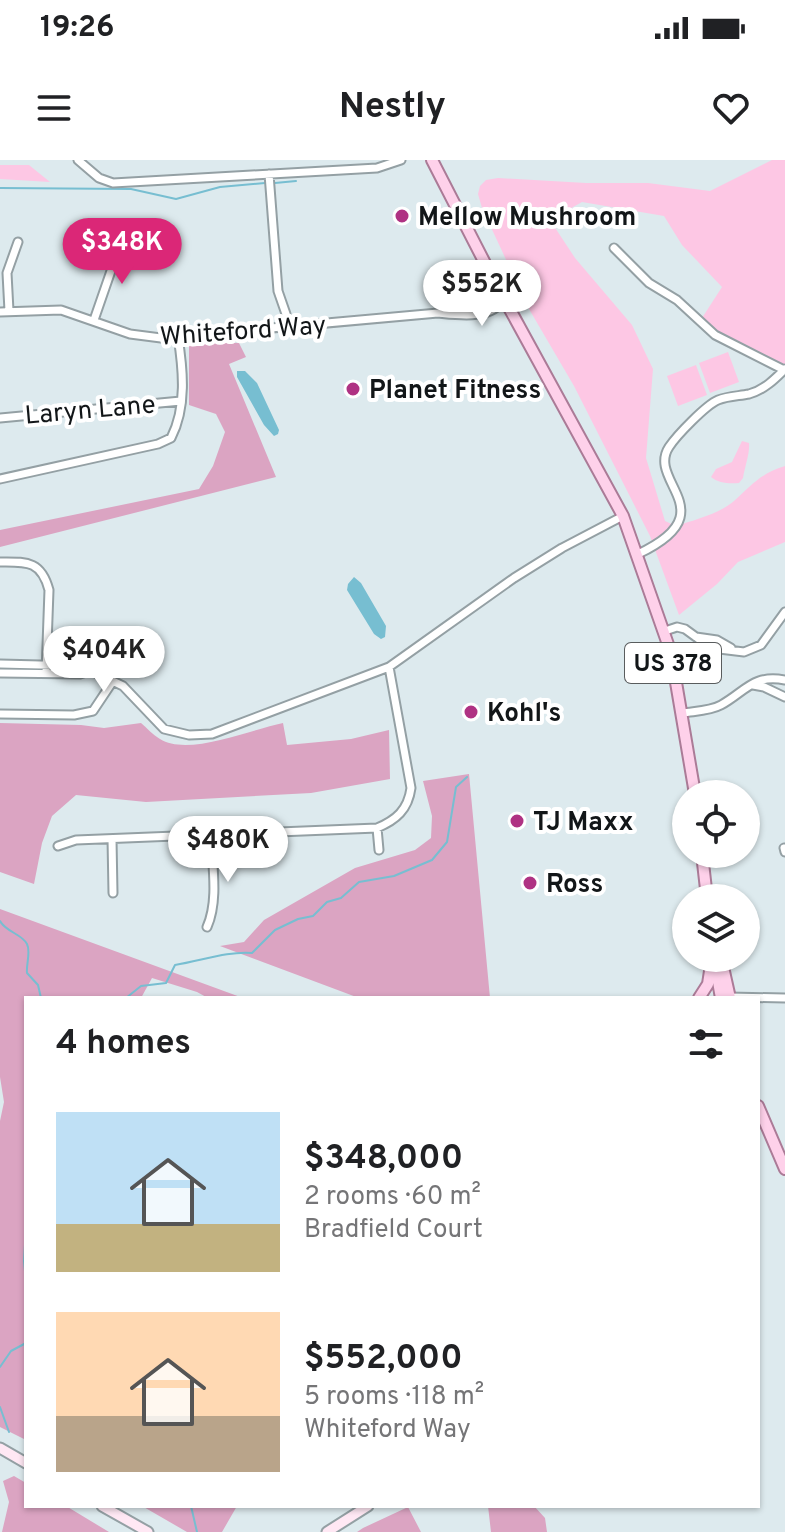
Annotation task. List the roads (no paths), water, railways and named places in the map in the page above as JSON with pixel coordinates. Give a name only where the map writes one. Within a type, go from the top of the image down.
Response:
[{"type":"main road","name":"US 378","points":[[432,160],[623,516],[665,631],[683,713],[693,780]]},
{"type":"main road","points":[[700,996],[708,984],[710,972]]},
{"type":"main road","points":[[715,972],[720,996]]},
{"type":"main road","points":[[724,972],[730,996]]},
{"type":"main road","points":[[760,1111],[785,1169]]},
{"type":"main road","points":[[0,1448],[24,1462]]},
{"type":"main road","points":[[106,1508],[148,1532]]},
{"type":"main road","points":[[327,1532],[365,1508]]},
{"type":"street","points":[[78,160],[99,178],[113,183],[377,168],[401,160]]},
{"type":"street","points":[[269,174],[278,291],[287,328]]},
{"type":"street","points":[[4,311],[7,273],[18,242]]},
{"type":"street","points":[[94,320],[121,242]]},
{"type":"street","points":[[614,248],[649,283],[677,300],[715,335],[785,370],[771,383],[754,392],[710,403],[669,447],[666,462],[681,507],[680,518],[677,527],[659,543],[638,554]]},
{"type":"street","name":"Whiteford Way","points":[[4,311],[61,310],[137,335],[178,337],[442,313],[493,297],[504,299],[499,308],[491,312],[453,316],[442,313]]},
{"type":"street","name":"Laryn Lane","points":[[0,479],[171,438],[175,432],[184,371],[178,337]]},
{"type":"street","name":"Laryn Lane","points":[[0,418],[181,401]]},
{"type":"street","points":[[0,664],[80,674],[89,671],[123,686],[164,729],[189,735],[212,734],[389,667],[514,578],[623,516]]},
{"type":"street","points":[[0,562],[28,562],[46,577],[49,590],[46,668]]},
{"type":"street","points":[[665,631],[677,627],[711,648],[744,652],[758,648],[785,612]]},
{"type":"street","points":[[58,846],[76,840],[377,828],[399,816],[407,806],[411,788],[389,667]]},
{"type":"street","points":[[0,673],[46,668]]},
{"type":"street","points":[[683,713],[723,704],[764,678],[785,680]]},
{"type":"street","points":[[0,714],[85,714],[93,711],[113,681]]},
{"type":"street","points":[[750,685],[764,687],[785,697]]},
{"type":"street","points":[[377,828],[379,850]]},
{"type":"street","points":[[207,927],[213,899],[211,834]]},
{"type":"street","points":[[112,839],[113,893]]},
{"type":"street","points":[[760,999],[785,998]]},
{"type":"water","points":[[237,371],[245,371],[257,383],[279,430],[278,434],[274,436],[264,425],[237,377]]},
{"type":"water","points":[[354,577],[361,583],[386,626],[385,637],[381,639],[374,634],[347,590]]},
{"type":"waterway","points":[[275,183],[296,181]]},
{"type":"waterway","points":[[0,188],[131,189],[176,199],[220,187],[265,183]]},
{"type":"waterway","points":[[128,996],[141,986],[166,983],[175,965],[252,953],[275,930],[313,916],[327,902],[341,898],[359,882],[394,876],[432,860],[447,842],[456,787],[467,777]]},
{"type":"waterway","points":[[0,921],[27,944],[27,973],[38,985],[41,996]]},
{"type":"waterway","points":[[0,1367],[11,1351],[24,1344]]},
{"type":"waterway","points":[[0,1407],[9,1432]]},
{"type":"waterway","points":[[191,1508],[197,1532]]},
{"type":"place","name":"Mellow Mushroom","points":[[402,216]]},
{"type":"place","name":"Planet Fitness","points":[[353,389]]},
{"type":"place","name":"Kohl's","points":[[471,712]]},
{"type":"place","name":"TJ Maxx","points":[[517,821]]},
{"type":"place","name":"Ross","points":[[530,883]]}]
